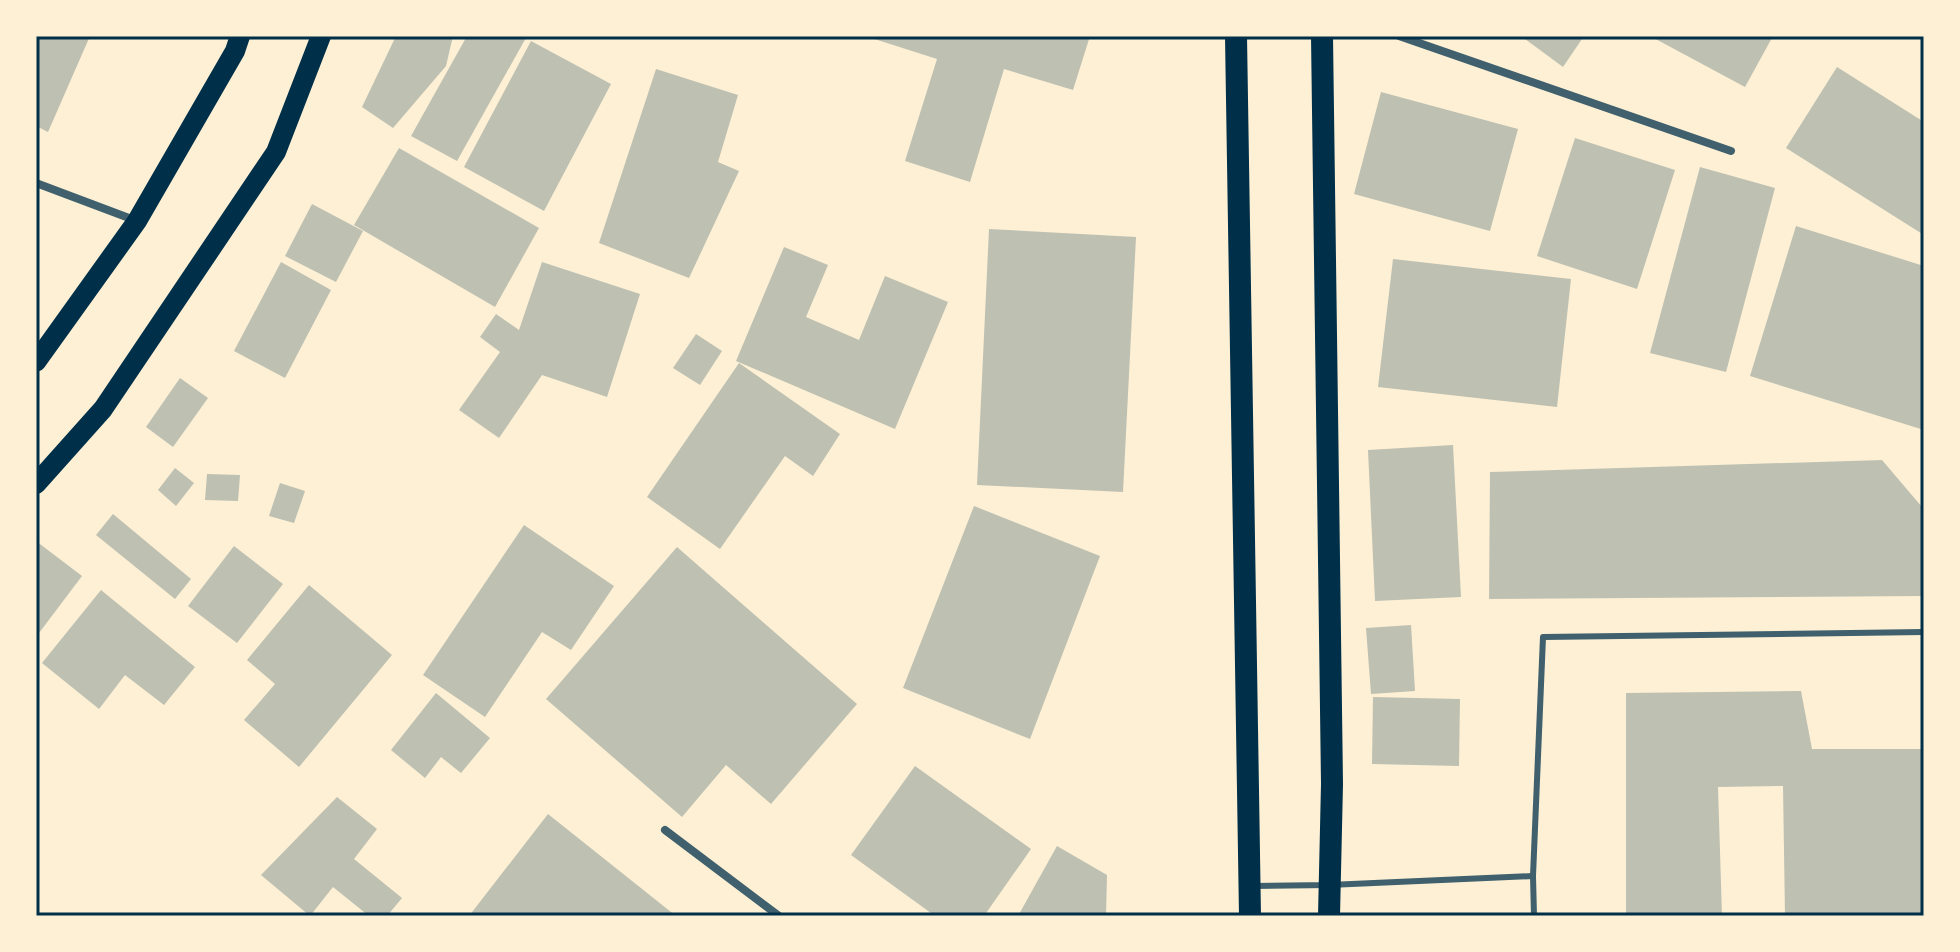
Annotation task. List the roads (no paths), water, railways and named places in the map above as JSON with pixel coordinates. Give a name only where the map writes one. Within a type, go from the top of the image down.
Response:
[{"type":"highway","points":[[1236,36],[1250,916]]},
{"type":"highway","points":[[1322,36],[1332,784],[1329,916]]},
{"type":"main road","points":[[36,362],[137,221],[235,51],[240,36]]},
{"type":"main road","points":[[36,484],[103,409],[276,152],[321,36]]},
{"type":"street","points":[[1399,36],[1731,151]]},
{"type":"street","points":[[36,183],[137,221]]},
{"type":"street","points":[[665,830],[779,916]]},
{"type":"lane","points":[[1534,916],[1543,637],[1924,632]]},
{"type":"lane","points":[[1250,886],[1533,876]]}]
